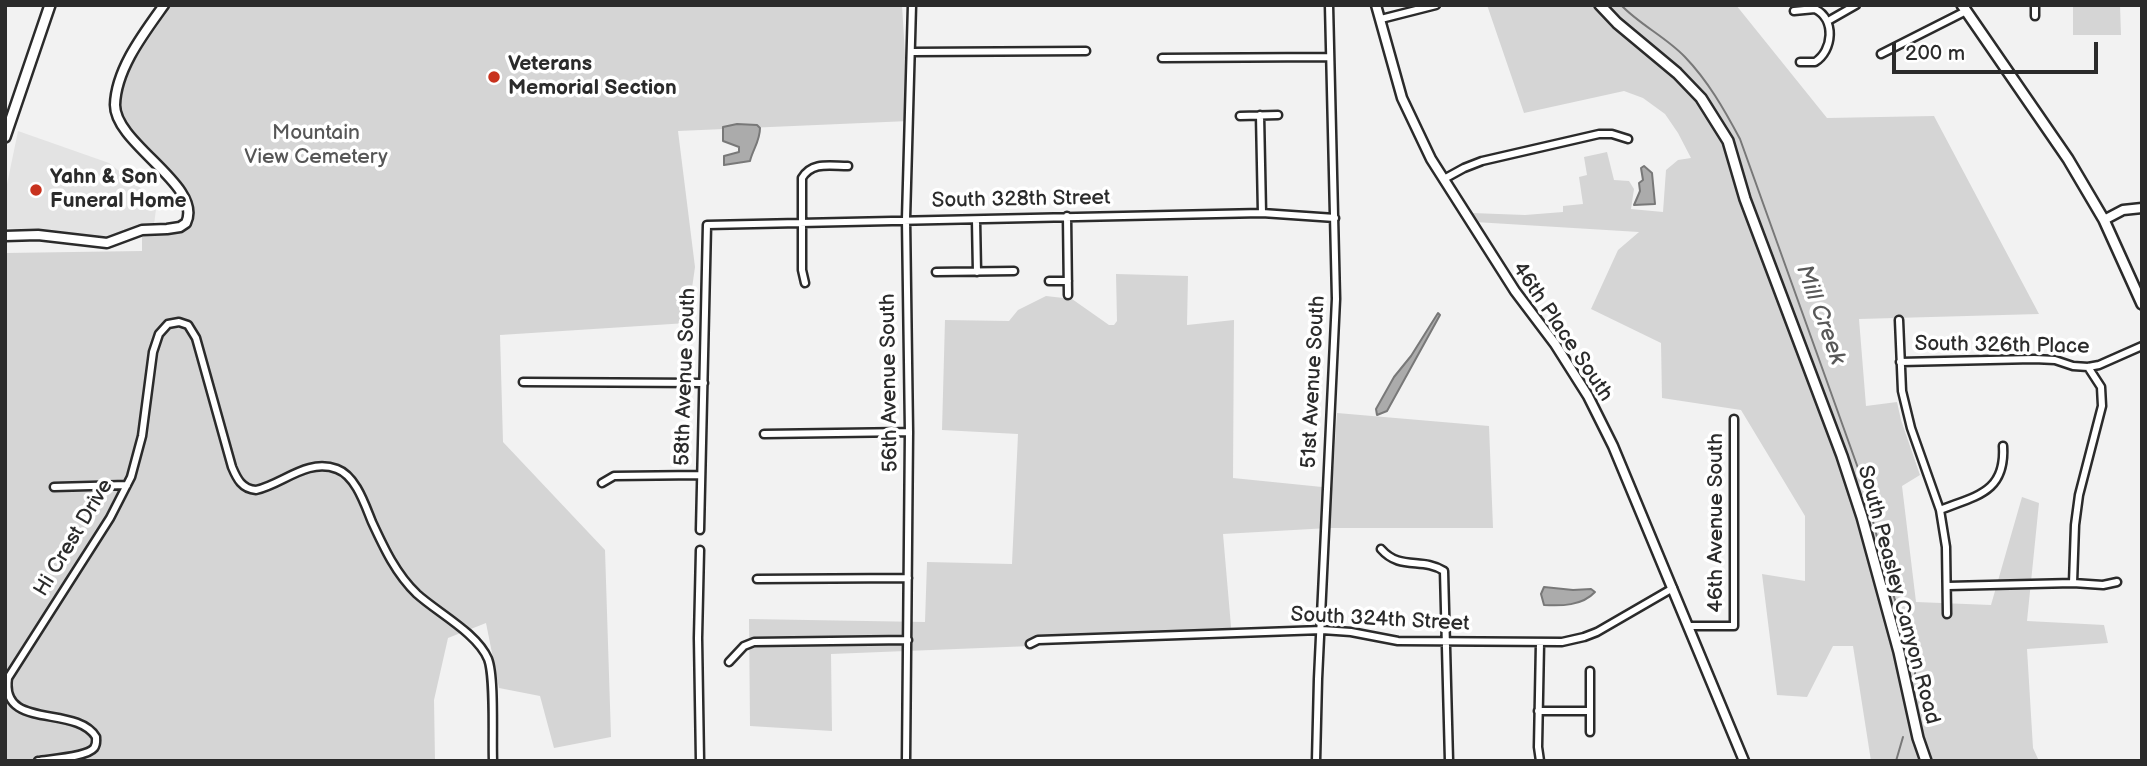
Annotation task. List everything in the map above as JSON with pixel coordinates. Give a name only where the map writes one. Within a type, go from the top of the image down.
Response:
[{"type":"main road","points":[[5,137],[50,5]]},
{"type":"main road","name":"South Peasley Canyon Road","points":[[1600,5],[1702,98],[1728,141],[1745,199],[1842,456],[1862,517],[1926,761]]},
{"type":"main road","points":[[1964,8],[2068,159],[2104,220],[2142,304]]},
{"type":"street","points":[[5,236],[38,235],[107,243],[142,230],[180,227],[186,223],[189,211],[183,196],[120,125],[115,108],[122,76],[140,40],[164,5]]},
{"type":"street","name":"56th Avenue South","points":[[906,761],[909,432],[906,219],[912,5]]},
{"type":"street","name":"51st Avenue South","points":[[1316,761],[1336,299],[1329,5]]},
{"type":"street","name":"46th Place South","points":[[1376,5],[1402,98],[1414,125],[1444,180],[1514,291],[1555,344],[1588,396],[1613,447],[1744,761]]},
{"type":"street","points":[[1381,19],[1436,5]]},
{"type":"street","points":[[1828,21],[1856,5]]},
{"type":"street","points":[[2035,5],[2035,16]]},
{"type":"street","points":[[1881,54],[1964,8]]},
{"type":"street","points":[[1794,11],[1815,9],[1828,21],[1829,40],[1824,55],[1815,62],[1800,62]]},
{"type":"street","points":[[912,52],[1086,51]]},
{"type":"street","points":[[1162,58],[1329,57]]},
{"type":"street","points":[[1260,115],[1262,213]]},
{"type":"street","points":[[1240,116],[1278,115]]},
{"type":"street","points":[[1444,180],[1482,161],[1599,134],[1612,134],[1628,139]]},
{"type":"street","points":[[806,283],[802,270],[802,178],[806,170],[814,166],[848,166]]},
{"type":"street","points":[[2104,220],[2123,210],[2142,208]]},
{"type":"street","name":"South 328th Street","points":[[707,225],[1262,213],[1335,218]]},
{"type":"street","points":[[1067,216],[1068,295]]},
{"type":"street","points":[[976,220],[977,272]]},
{"type":"street","name":"58th Avenue South","points":[[700,530],[707,225]]},
{"type":"street","points":[[936,272],[1014,271]]},
{"type":"street","points":[[1049,281],[1068,281]]},
{"type":"street","points":[[1899,320],[1902,391],[1911,428],[1940,510],[1946,547],[1947,614]]},
{"type":"street","name":"Hi Crest Drive","points":[[6,693],[8,678],[110,519],[127,485],[142,436],[155,341],[166,326],[182,322],[191,328],[196,338],[232,467],[240,483],[248,489],[256,490],[305,469],[321,467],[343,472],[357,490],[385,550],[399,573],[416,593],[483,650],[488,659],[490,674],[493,761]]},
{"type":"street","name":"South 326th Place","points":[[1900,362],[2034,359],[2088,367],[2099,365],[2142,346]]},
{"type":"street","points":[[2073,583],[2079,495],[2102,406],[2101,387],[2088,367]]},
{"type":"street","points":[[523,383],[704,383]]},
{"type":"street","name":"46th Avenue South","points":[[1688,626],[1734,626],[1734,419]]},
{"type":"street","points":[[764,434],[909,432]]},
{"type":"street","points":[[1940,510],[1986,492],[1993,486],[1997,479],[2003,446]]},
{"type":"street","points":[[602,483],[614,476],[700,475]]},
{"type":"street","points":[[54,486],[127,485]]},
{"type":"street","points":[[1381,549],[1398,562],[1426,564],[1444,571],[1449,761]]},
{"type":"street","points":[[700,550],[700,761]]},
{"type":"street","points":[[757,579],[908,578]]},
{"type":"street","points":[[1948,586],[2073,583],[2103,585],[2117,582]]},
{"type":"street","name":"South 324th Street","points":[[1031,644],[1038,640],[1322,630],[1351,632],[1398,642],[1562,642],[1584,638],[1673,588]]},
{"type":"street","points":[[729,662],[744,646],[754,642],[908,640]]},
{"type":"street","points":[[1540,643],[1540,761]]},
{"type":"street","points":[[1590,671],[1590,732]]},
{"type":"street","points":[[6,693],[9,700],[24,711],[75,721],[86,726],[96,737],[93,750],[38,761]]},
{"type":"street","points":[[1538,711],[1590,711]]},
{"type":"shaded area","points":[[737,124],[757,125],[760,128],[758,141],[750,161],[724,165],[724,156],[739,152],[739,147],[723,141],[723,127]]},
{"type":"shaded area","points":[[18,131],[109,163],[157,201],[154,225],[138,226],[106,238],[5,228],[5,194]]},
{"type":"shaded area","points":[[1644,166],[1652,173],[1655,204],[1634,205],[1640,191],[1639,183],[1643,180],[1641,168]]},
{"type":"shaded area","points":[[1438,313],[1440,315],[1387,411],[1377,415],[1376,409],[1394,377],[1411,356]]},
{"type":"shaded area","points":[[1544,587],[1591,589],[1595,592],[1578,603],[1544,605],[1541,594]]},
{"type":"green space","name":"Mountain View Cemetery","points":[[164,5],[902,5],[909,121],[678,131],[695,267],[687,323],[500,335],[503,442],[605,550],[611,737],[554,748],[540,696],[499,688],[486,623],[448,638],[434,700],[435,761],[5,761],[5,253],[142,251],[142,230],[186,223],[188,204],[120,125],[115,108],[122,77]]},
{"type":"green space","points":[[1487,5],[1736,5],[1827,118],[1934,116],[2039,314],[1859,319],[1866,406],[1897,402],[1920,475],[1902,486],[1916,602],[1991,605],[2022,497],[2039,503],[2027,621],[2104,625],[2108,643],[2027,649],[2033,748],[2039,761],[1871,761],[1853,646],[1833,646],[1807,697],[1777,695],[1762,574],[1805,581],[1805,516],[1741,410],[1662,398],[1661,343],[1591,309],[1618,250],[1639,232],[1475,222],[1472,213],[1525,215],[1563,212],[1563,206],[1583,204],[1579,177],[1587,175],[1584,157],[1607,152],[1614,180],[1629,181],[1634,189],[1631,209],[1663,212],[1666,170],[1678,160],[1691,158],[1665,114],[1643,98],[1624,91],[1524,113]]},
{"type":"green space","points":[[2073,5],[2120,5],[2121,35],[2073,35]]},
{"type":"green space","points":[[1116,274],[1188,276],[1187,325],[1234,320],[1233,478],[1332,488],[1337,413],[1489,426],[1493,528],[1329,528],[1223,534],[1232,638],[831,654],[832,731],[750,726],[749,619],[925,622],[927,562],[1012,564],[1018,434],[942,430],[945,320],[1009,321],[1018,310],[1046,296],[1072,299],[1109,325],[1114,325],[1117,321]]},
{"type":"waterway","name":"Mill Creek","points":[[1621,5],[1678,50],[1693,66],[1715,96],[1740,139],[1863,482],[1915,668],[1915,679]]},
{"type":"waterway","name":"Mill Creek","points":[[1896,761],[1903,737]]},
{"type":"place","name":"Veterans Memorial Section","points":[[494,77]]},
{"type":"place","name":"Yahn & Son Funeral Home","points":[[36,190]]}]
